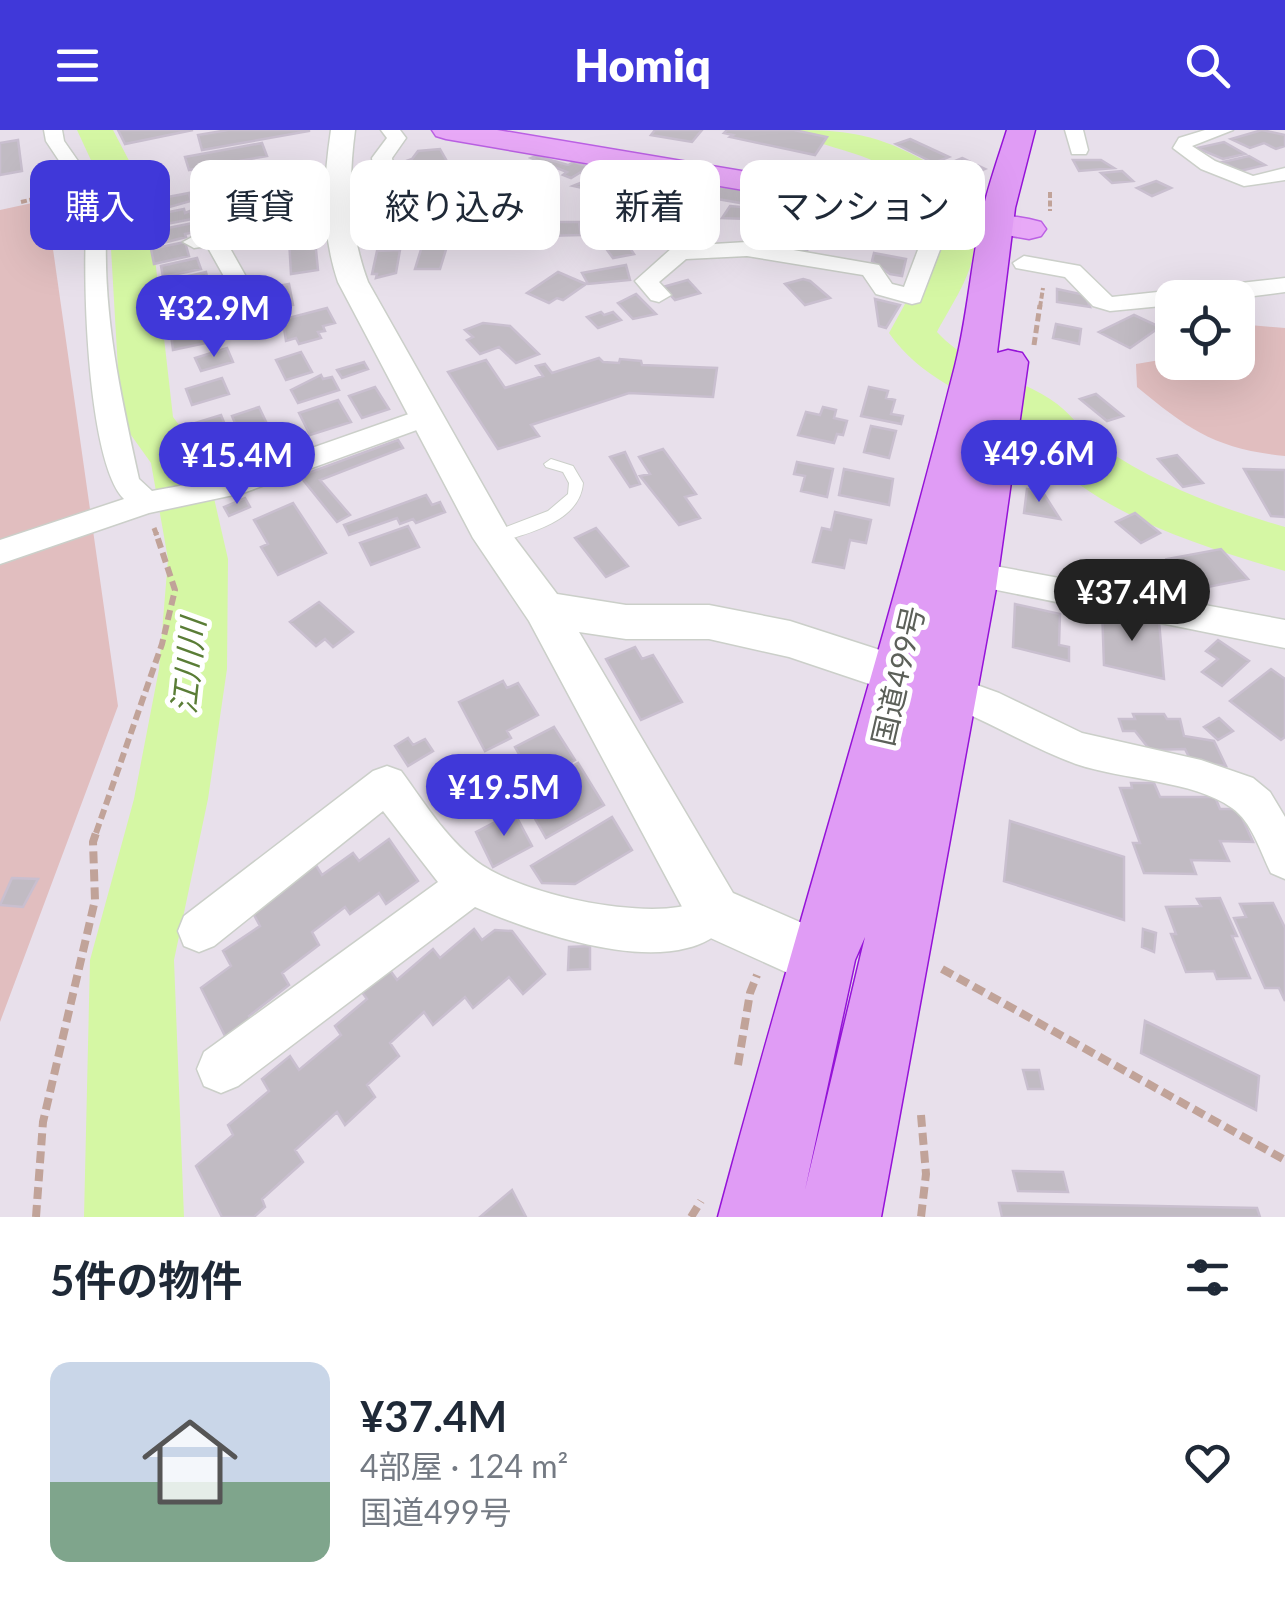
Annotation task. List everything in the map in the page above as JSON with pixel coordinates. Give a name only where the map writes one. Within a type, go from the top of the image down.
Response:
[{"type":"highway","name":"国道499号","points":[[1021,130],[1022,217]]},
{"type":"highway","name":"国道499号","points":[[840,1217],[897,944],[922,683],[1022,217],[1046,130]]},
{"type":"highway","name":"国道499号","points":[[759,1217],[821,960],[837,921],[880,759],[922,683],[973,574],[987,389]]},
{"type":"main road","points":[[446,130],[740,179]]},
{"type":"main road","points":[[508,130],[1022,217]]},
{"type":"main road","points":[[985,214],[1022,217]]},
{"type":"street","points":[[53,130],[67,160]]},
{"type":"street","points":[[343,130],[334,206],[342,258],[493,538],[544,609],[714,912],[821,960]]},
{"type":"street","points":[[382,160],[396,138],[390,130]]},
{"type":"street","points":[[1074,130],[1078,150]]},
{"type":"street","points":[[1224,130],[1186,142],[1182,148],[1208,165],[1251,182],[1285,174]]},
{"type":"street","points":[[1022,217],[1101,301],[1110,304],[1155,300]]},
{"type":"street","points":[[234,276],[204,241],[336,219]]},
{"type":"street","points":[[94,250],[99,343],[114,439],[126,483],[156,502]]},
{"type":"street","points":[[659,295],[646,281],[680,253],[747,250],[871,270],[884,289],[912,297],[928,250]]},
{"type":"street","points":[[1255,289],[1285,285]]},
{"type":"street","points":[[0,552],[156,502],[233,486],[426,417]]},
{"type":"street","points":[[973,574],[1285,634]]},
{"type":"street","points":[[544,609],[626,622],[709,622],[790,639],[977,697],[1054,740],[1201,778],[1250,798],[1285,859]]},
{"type":"street","points":[[199,931],[387,784],[443,859],[472,883],[518,904],[620,928],[688,927],[714,912]]},
{"type":"street","points":[[220,1070],[472,883]]},
{"type":"lane","points":[[493,538],[568,506],[578,494],[578,485],[568,469],[552,464]]},
{"type":"path","points":[[21,202],[30,200]]},
{"type":"path","points":[[36,1217],[43,1122],[94,900],[93,842],[162,644],[175,590],[156,502]]},
{"type":"path","points":[[897,944],[1285,1160]]},
{"type":"shaded area","points":[[30,203],[30,250],[53,250],[118,706],[0,1022],[0,210]]},
{"type":"shaded area","points":[[1255,325],[1285,328],[1285,456],[1240,448],[1188,426],[1137,387],[1136,364],[1155,361],[1155,380],[1255,380]]},
{"type":"building","points":[[118,130],[193,130],[125,144]]},
{"type":"building","points":[[228,130],[309,131],[202,150],[198,135]]},
{"type":"building","points":[[655,130],[702,130],[692,142],[651,135]]},
{"type":"building","points":[[794,130],[827,137],[815,155],[730,137],[733,135],[724,133]]},
{"type":"building","points":[[1262,130],[1285,135],[1285,146],[1276,149],[1264,143],[1250,148],[1231,139]]},
{"type":"building","points":[[910,139],[949,157],[928,160],[896,144]]},
{"type":"building","points":[[18,140],[22,171],[0,175],[0,143]]},
{"type":"building","points":[[1224,142],[1245,154],[1223,159],[1197,148]]},
{"type":"building","points":[[262,143],[267,156],[190,160],[189,170],[185,157]]},
{"type":"building","points":[[440,149],[446,160],[409,160],[418,151]]},
{"type":"building","points":[[1249,156],[1265,165],[1240,171],[1223,162]]},
{"type":"building","points":[[1073,160],[1101,160],[1114,168],[1079,171]]},
{"type":"building","points":[[560,163],[580,164],[580,172],[571,178],[563,175],[567,172],[560,169]]},
{"type":"building","points":[[1122,171],[1133,181],[1112,183],[1101,173]]},
{"type":"building","points":[[1156,181],[1171,188],[1152,196],[1137,188]]},
{"type":"building","points":[[720,186],[740,190],[740,203],[720,199]]},
{"type":"building","points":[[189,193],[190,201],[170,207],[170,197]]},
{"type":"building","points":[[730,206],[740,207],[740,219],[722,218]]},
{"type":"building","points":[[190,211],[190,219],[170,223],[170,212]]},
{"type":"building","points":[[560,222],[579,222],[580,235],[560,236]]},
{"type":"building","points":[[190,224],[190,233],[170,241],[170,228]]},
{"type":"building","points":[[185,242],[189,256],[154,264],[151,250],[170,250],[170,245]]},
{"type":"building","points":[[290,250],[316,250],[318,270],[291,274]]},
{"type":"building","points":[[400,250],[396,273],[376,278],[377,274],[372,274],[377,251]]},
{"type":"building","points":[[421,250],[446,250],[440,269],[415,269]]},
{"type":"building","points":[[607,250],[631,250],[634,254],[613,258]]},
{"type":"building","points":[[874,253],[906,259],[902,276],[890,274],[872,261]]},
{"type":"building","points":[[197,258],[201,269],[163,277],[161,266]]},
{"type":"building","points":[[626,265],[630,280],[588,284],[582,273]]},
{"type":"building","points":[[206,272],[209,285],[170,294],[167,281]]},
{"type":"building","points":[[558,272],[586,284],[563,300],[557,298],[549,303],[527,293]]},
{"type":"building","points":[[803,279],[830,298],[805,305],[785,284]]},
{"type":"building","points":[[688,280],[700,293],[675,300],[663,287]]},
{"type":"building","points":[[289,284],[293,305],[274,308],[272,287]]},
{"type":"building","points":[[213,288],[215,298],[207,300],[209,303],[170,309],[168,298]]},
{"type":"building","points":[[1057,289],[1085,295],[1090,307],[1057,302]]},
{"type":"building","points":[[636,294],[656,314],[633,319],[618,303]]},
{"type":"building","points":[[875,299],[900,305],[886,328],[879,326]]},
{"type":"building","points":[[214,304],[217,318],[172,328],[169,315]]},
{"type":"building","points":[[327,308],[335,323],[323,326],[325,331],[318,332],[321,338],[299,344],[296,338],[286,341],[284,328],[268,332],[265,324]]},
{"type":"building","points":[[613,312],[621,320],[598,328],[587,317]]},
{"type":"building","points":[[1134,315],[1155,325],[1155,330],[1130,348],[1099,332]]},
{"type":"building","points":[[245,319],[247,329],[234,332],[234,337],[173,350],[171,334]]},
{"type":"building","points":[[483,323],[510,326],[539,354],[516,363],[499,347],[480,354],[467,340],[473,337],[465,330]]},
{"type":"building","points":[[1056,324],[1081,329],[1079,344],[1053,338]]},
{"type":"building","points":[[227,348],[233,362],[201,371],[195,358]]},
{"type":"building","points":[[301,352],[312,372],[286,380],[276,360]]},
{"type":"building","points":[[599,358],[603,362],[619,363],[620,359],[641,361],[642,365],[717,368],[713,397],[629,393],[531,425],[539,436],[498,449],[448,372],[486,360],[505,388],[543,376],[536,366],[545,364],[552,373]]},
{"type":"building","points":[[364,362],[368,369],[342,378],[337,370]]},
{"type":"building","points":[[321,375],[323,379],[332,377],[339,390],[298,403],[291,390]]},
{"type":"building","points":[[222,378],[229,394],[192,405],[186,389]]},
{"type":"building","points":[[375,387],[389,409],[362,418],[349,396]]},
{"type":"building","points":[[869,387],[888,391],[886,398],[895,400],[891,414],[903,416],[901,424],[861,416]]},
{"type":"building","points":[[1096,394],[1123,416],[1107,421],[1080,399]]},
{"type":"building","points":[[338,400],[351,422],[310,435],[299,413]]},
{"type":"building","points":[[259,407],[268,426],[240,435],[232,416]]},
{"type":"building","points":[[823,407],[836,410],[834,418],[847,421],[843,435],[837,434],[834,443],[798,435],[806,412],[820,415]]},
{"type":"building","points":[[221,415],[230,437],[204,445],[195,423]]},
{"type":"building","points":[[871,426],[896,431],[889,458],[864,452]]},
{"type":"building","points":[[267,434],[273,451],[218,467],[213,450]]},
{"type":"building","points":[[398,440],[403,448],[320,480],[350,515],[337,522],[300,476]]},
{"type":"building","points":[[663,449],[696,494],[685,497],[700,518],[679,525],[640,476],[650,474],[639,457]]},
{"type":"building","points":[[625,452],[640,484],[630,487],[610,457]]},
{"type":"building","points":[[1177,455],[1203,483],[1183,487],[1158,459]]},
{"type":"building","points":[[797,462],[833,469],[827,497],[801,491],[805,476],[794,474]]},
{"type":"building","points":[[844,469],[893,479],[889,505],[839,495]]},
{"type":"building","points":[[1244,469],[1285,470],[1285,517],[1271,516]]},
{"type":"building","points":[[1027,489],[1042,491],[1060,519],[1024,513]]},
{"type":"building","points":[[426,495],[432,505],[440,502],[445,512],[416,523],[413,519],[400,524],[397,518],[349,535],[344,525]]},
{"type":"building","points":[[245,498],[250,507],[229,516],[224,507]]},
{"type":"building","points":[[293,503],[326,553],[278,575],[261,547],[268,544],[254,520]]},
{"type":"building","points":[[835,512],[871,520],[866,543],[850,540],[844,568],[813,562],[822,528],[831,530]]},
{"type":"building","points":[[1135,513],[1160,533],[1141,543],[1116,522]]},
{"type":"building","points":[[408,526],[419,547],[371,565],[360,543]]},
{"type":"building","points":[[596,528],[628,566],[606,577],[575,538]]},
{"type":"building","points":[[1221,549],[1248,579],[1193,590],[1167,559]]},
{"type":"building","points":[[319,602],[353,632],[333,647],[325,639],[316,646],[290,622]]},
{"type":"building","points":[[1015,604],[1060,614],[1059,645],[1069,647],[1069,661],[1013,647]]},
{"type":"building","points":[[1102,609],[1159,621],[1164,679],[1104,665]]},
{"type":"building","points":[[1218,640],[1249,661],[1222,686],[1202,672],[1218,659],[1206,651]]},
{"type":"building","points":[[635,647],[642,659],[653,655],[682,702],[641,720],[606,659]]},
{"type":"building","points":[[1271,669],[1285,679],[1285,737],[1281,740],[1230,701]]},
{"type":"building","points":[[503,681],[507,688],[518,683],[538,715],[507,731],[511,738],[485,751],[459,702]]},
{"type":"building","points":[[1133,714],[1164,714],[1167,719],[1180,719],[1184,736],[1214,741],[1226,766],[1191,761],[1185,749],[1150,750],[1135,731],[1123,731],[1119,719],[1135,719]]},
{"type":"building","points":[[1219,718],[1233,731],[1218,740],[1204,727]]},
{"type":"building","points":[[554,727],[575,760],[535,782],[515,747]]},
{"type":"building","points":[[408,738],[413,745],[425,739],[433,751],[408,766],[395,746]]},
{"type":"building","points":[[578,763],[604,805],[546,838],[521,794]]},
{"type":"building","points":[[1131,783],[1154,783],[1160,797],[1215,797],[1220,809],[1238,809],[1253,842],[1220,841],[1229,861],[1191,860],[1196,874],[1144,873],[1133,843],[1140,843],[1120,788],[1132,788]]},
{"type":"building","points":[[514,812],[532,846],[493,867],[476,832]]},
{"type":"building","points":[[612,817],[632,850],[575,884],[542,883],[531,866]]},
{"type":"building","points":[[1010,821],[1124,857],[1124,920],[1004,881]]},
{"type":"building","points":[[389,839],[418,881],[386,904],[379,893],[350,914],[345,907],[312,932],[319,945],[282,973],[289,985],[249,1016],[253,1024],[228,1042],[201,988],[231,966],[223,951],[260,926],[253,913],[281,893],[278,887],[314,862],[322,875],[353,853],[359,861]]},
{"type":"building","points":[[12,878],[38,879],[23,907],[0,905]]},
{"type":"building","points":[[1220,898],[1250,978],[1217,979],[1214,971],[1186,972],[1171,934],[1176,934],[1166,907],[1201,906],[1197,899]]},
{"type":"building","points":[[1273,903],[1285,928],[1285,1001],[1279,988],[1265,988],[1234,918],[1246,917],[1240,904]]},
{"type":"building","points":[[474,929],[482,940],[495,930],[512,931],[545,974],[523,994],[509,977],[473,1008],[465,997],[433,1025],[424,1012],[390,1043],[399,1056],[367,1085],[375,1097],[345,1125],[337,1112],[295,1150],[303,1162],[262,1199],[265,1207],[254,1217],[222,1217],[196,1166],[233,1135],[228,1125],[269,1091],[262,1079],[290,1056],[299,1070],[341,1035],[335,1026],[367,999],[359,988],[387,966],[397,980],[433,949],[440,958]]},
{"type":"building","points":[[1143,929],[1156,933],[1154,952],[1142,947]]},
{"type":"building","points":[[590,946],[590,969],[568,970],[569,947]]},
{"type":"building","points":[[1145,1021],[1259,1076],[1256,1110],[1141,1053]]},
{"type":"building","points":[[1023,1070],[1039,1070],[1043,1089],[1028,1089]]},
{"type":"building","points":[[1013,1171],[1063,1172],[1068,1192],[1018,1191]]},
{"type":"building","points":[[512,1190],[526,1217],[480,1217]]},
{"type":"building","points":[[999,1203],[1257,1208],[1260,1217],[1002,1217]]},
{"type":"waterway","name":"江川川","points":[[95,130],[128,197],[147,421],[178,459],[198,559],[193,669],[171,799],[132,960],[134,1217]]},
{"type":"waterway","points":[[813,130],[897,160]]},
{"type":"waterway","points":[[953,250],[913,333],[925,347],[956,370],[1040,416],[1077,455],[1125,487],[1203,523],[1285,549]]}]
